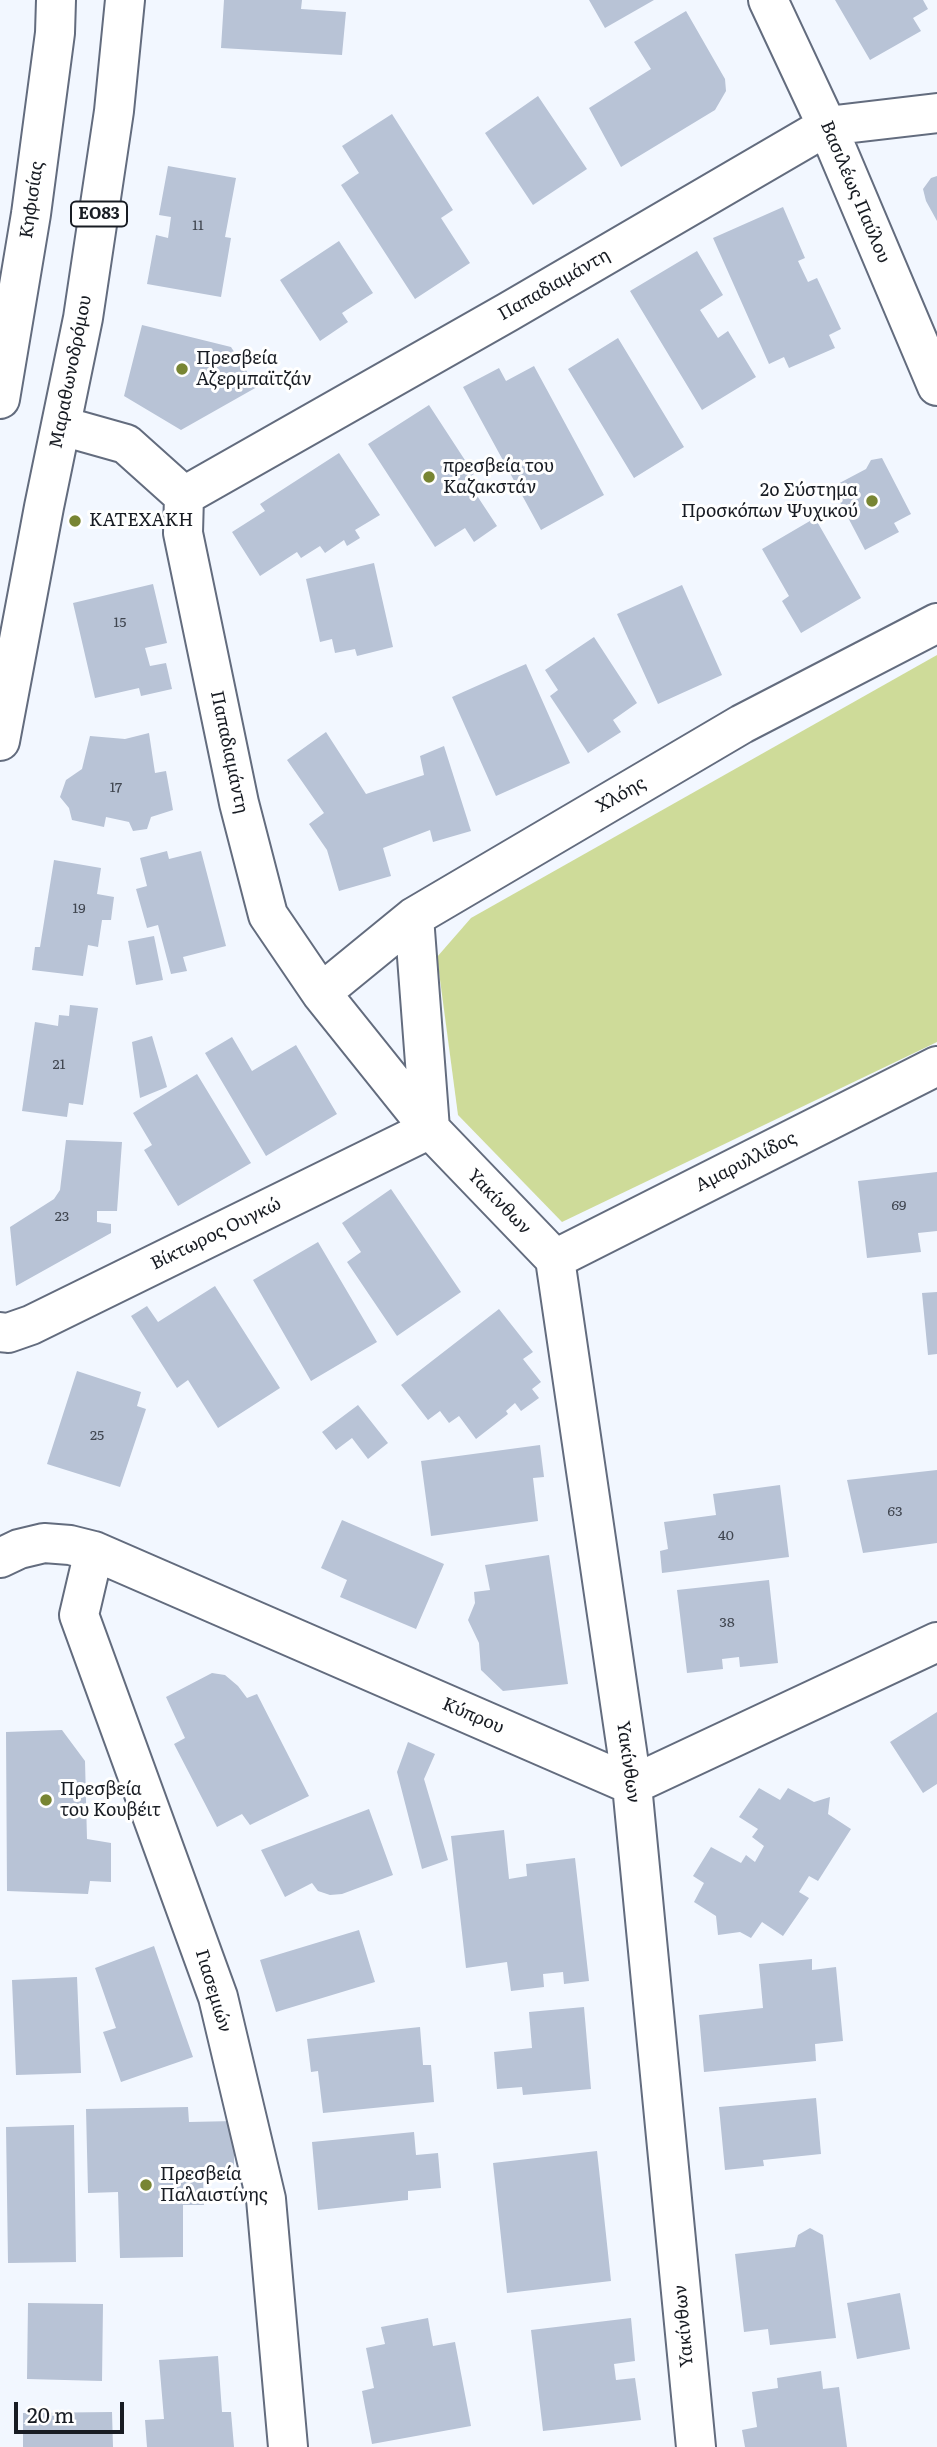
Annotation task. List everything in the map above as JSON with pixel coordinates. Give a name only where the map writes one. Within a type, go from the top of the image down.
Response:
[{"type":"street","name":"Κηφισίας","points":[[0,399],[31,214],[55,33],[56,0]]},
{"type":"street","name":"Μαραθωνοδρόμου","points":[[0,741],[41,519],[83,318],[112,125],[125,0]]},
{"type":"street","name":"Βασιλέως Παύλου","points":[[768,0],[827,126],[937,386]]},
{"type":"street","name":"Παπαδιαμάντη","points":[[321,993],[268,915],[239,803],[183,533],[184,496],[509,312],[827,126],[937,113]]},
{"type":"street","points":[[62,426],[126,444],[184,496]]},
{"type":"street","name":"Χλόης","points":[[321,993],[414,917],[742,724],[937,623]]},
{"type":"street","points":[[414,917],[430,1129]]},
{"type":"street","name":"Υακίνθων","points":[[321,993],[430,1129],[555,1259],[632,1785],[696,2447]]},
{"type":"street","name":"Αμαρυλλίδος","points":[[555,1259],[937,1066]]},
{"type":"street","name":"Βίκτωρος Ουγκώ","points":[[0,1332],[8,1333],[31,1325],[430,1129]]},
{"type":"street","name":"Κύπρου","points":[[0,1558],[19,1549],[44,1543],[70,1545],[94,1551],[632,1785]]},
{"type":"street","name":"Γιασεμιών","points":[[94,1551],[79,1615],[218,1997],[266,2199],[288,2447]]},
{"type":"street","points":[[632,1785],[937,1642]]},
{"type":"green space","points":[[937,655],[937,1042],[562,1222],[458,1115],[437,957],[471,918]]},
{"type":"building","points":[[224,0],[302,0],[301,9],[346,12],[342,55],[221,48]]},
{"type":"building","points":[[589,0],[654,0],[605,28]]},
{"type":"building","points":[[835,0],[923,0],[928,9],[913,18],[921,31],[870,60]]},
{"type":"building","points":[[686,11],[725,79],[726,91],[715,110],[621,167],[589,108],[651,69],[634,42]]},
{"type":"building","points":[[538,96],[587,169],[533,205],[485,133]]},
{"type":"building","points":[[392,114],[453,210],[441,218],[470,263],[415,299],[341,185],[359,173],[342,146]]},
{"type":"building","points":[[168,166],[236,178],[225,237],[231,238],[221,297],[147,284],[156,235],[168,238],[171,217],[159,215]]},
{"type":"building","points":[[937,176],[937,221],[923,189],[931,178]]},
{"type":"building","points":[[783,207],[805,258],[798,261],[808,282],[817,278],[841,329],[829,335],[835,348],[789,368],[784,357],[769,364],[713,238]]},
{"type":"building","points":[[339,241],[373,293],[342,313],[348,322],[320,341],[280,280]]},
{"type":"building","points":[[697,251],[723,295],[700,310],[718,338],[728,331],[756,377],[702,410],[630,291]]},
{"type":"building","points":[[142,325],[231,347],[257,387],[181,430],[124,396]]},
{"type":"building","points":[[618,338],[684,447],[634,478],[568,369]]},
{"type":"building","points":[[534,366],[604,495],[541,530],[463,387],[499,368],[506,381]]},
{"type":"building","name":"πρεσβεία του Καζακστάν","points":[[429,405],[474,474],[466,479],[497,526],[474,542],[465,528],[435,547],[368,444]]},
{"type":"building","points":[[339,453],[380,515],[355,530],[360,538],[347,546],[344,540],[325,553],[320,546],[301,558],[297,552],[260,576],[232,532],[265,511],[260,504]]},
{"type":"building","name":"2ο Σύστημα Προσκόπων Ψυχικού","points":[[882,458],[911,514],[894,523],[899,532],[865,550],[832,487],[866,469],[871,460]]},
{"type":"building","points":[[815,518],[861,598],[801,633],[782,601],[789,596],[762,549]]},
{"type":"building","points":[[374,563],[393,647],[357,656],[355,649],[335,653],[332,639],[320,642],[306,579]]},
{"type":"building","points":[[153,584],[167,643],[145,648],[150,666],[166,663],[172,689],[141,696],[139,688],[95,698],[73,603]]},
{"type":"building","points":[[682,585],[722,675],[658,704],[617,614]]},
{"type":"building","points":[[594,637],[637,703],[613,720],[621,732],[588,753],[550,696],[558,690],[545,670]]},
{"type":"building","points":[[526,664],[570,763],[496,796],[452,697]]},
{"type":"building","points":[[326,732],[366,794],[424,775],[420,756],[444,746],[471,831],[433,842],[430,830],[383,848],[391,876],[339,891],[327,850],[309,824],[324,813],[287,760]]},
{"type":"building","points":[[149,733],[155,773],[166,771],[173,810],[151,817],[147,829],[133,831],[129,822],[106,817],[104,827],[72,820],[69,808],[60,797],[66,780],[82,769],[90,736],[125,739]]},
{"type":"building","points":[[167,851],[169,859],[201,851],[226,946],[183,957],[187,971],[171,974],[158,925],[147,928],[136,889],[147,886],[140,858]]},
{"type":"building","points":[[54,860],[101,868],[97,894],[114,897],[111,920],[102,920],[98,947],[88,945],[83,976],[32,970],[35,947],[40,947]]},
{"type":"building","points":[[154,936],[163,980],[136,985],[128,941]]},
{"type":"building","points":[[70,1005],[98,1008],[83,1105],[69,1103],[67,1117],[22,1111],[35,1022],[58,1026],[59,1015],[69,1016]]},
{"type":"building","points":[[152,1036],[167,1087],[140,1098],[132,1042]]},
{"type":"building","points":[[232,1037],[252,1071],[296,1045],[337,1114],[266,1156],[205,1053]]},
{"type":"building","points":[[197,1074],[251,1163],[178,1206],[144,1150],[152,1145],[133,1113]]},
{"type":"building","points":[[66,1140],[122,1142],[117,1211],[97,1211],[97,1222],[111,1224],[111,1233],[16,1286],[10,1227],[54,1199],[60,1190]]},
{"type":"building","points":[[937,1172],[937,1231],[918,1233],[921,1252],[867,1258],[858,1181]]},
{"type":"building","points":[[391,1189],[461,1292],[397,1336],[347,1262],[361,1252],[342,1223]]},
{"type":"building","points":[[318,1242],[377,1342],[311,1381],[253,1280]]},
{"type":"building","points":[[215,1286],[280,1388],[218,1428],[188,1380],[177,1388],[131,1316],[147,1306],[158,1322]]},
{"type":"building","points":[[937,1292],[937,1354],[928,1355],[922,1293]]},
{"type":"building","points":[[499,1309],[533,1352],[523,1359],[541,1382],[532,1389],[539,1398],[521,1411],[515,1403],[506,1411],[508,1414],[476,1439],[459,1416],[449,1423],[440,1411],[428,1420],[401,1385]]},
{"type":"building","points":[[77,1371],[141,1392],[137,1406],[146,1409],[120,1487],[47,1464]]},
{"type":"building","points":[[358,1405],[388,1443],[368,1459],[352,1438],[336,1450],[322,1432]]},
{"type":"building","points":[[540,1445],[544,1477],[533,1478],[538,1521],[431,1536],[421,1461]]},
{"type":"building","points":[[937,1470],[937,1543],[863,1553],[847,1480]]},
{"type":"building","points":[[780,1485],[789,1557],[662,1573],[660,1551],[668,1549],[664,1522],[716,1515],[713,1494]]},
{"type":"building","points":[[342,1520],[444,1564],[416,1629],[340,1597],[347,1580],[321,1568]]},
{"type":"building","points":[[549,1555],[568,1684],[503,1691],[481,1670],[479,1643],[468,1620],[475,1603],[474,1592],[490,1590],[485,1565]]},
{"type":"building","points":[[769,1580],[778,1663],[740,1667],[739,1657],[722,1659],[723,1669],[687,1673],[677,1590]]},
{"type":"building","points":[[212,1673],[225,1675],[247,1698],[257,1694],[309,1796],[250,1825],[242,1814],[217,1827],[174,1744],[185,1738],[166,1697]]},
{"type":"building","points":[[937,1712],[937,1784],[923,1793],[890,1742]]},
{"type":"building","name":"Πρεσβεία του Κουβέιτ","points":[[62,1730],[85,1761],[87,1839],[111,1843],[111,1882],[90,1881],[88,1894],[7,1891],[6,1732]]},
{"type":"building","points":[[408,1742],[435,1754],[424,1779],[448,1860],[422,1869],[397,1772]]},
{"type":"building","points":[[759,1788],[780,1800],[788,1788],[814,1802],[830,1797],[828,1814],[851,1829],[818,1881],[809,1876],[799,1892],[809,1898],[783,1936],[762,1922],[751,1938],[740,1932],[718,1935],[716,1916],[694,1902],[704,1883],[693,1876],[711,1847],[741,1863],[746,1855],[755,1862],[764,1846],[752,1837],[758,1829],[739,1817]]},
{"type":"building","points":[[369,1809],[393,1875],[342,1894],[330,1895],[318,1891],[312,1883],[285,1897],[261,1850]]},
{"type":"building","points":[[504,1830],[509,1879],[527,1876],[526,1864],[575,1858],[589,1981],[564,1984],[563,1972],[543,1974],[544,1987],[511,1991],[507,1962],[466,1968],[451,1836]]},
{"type":"building","points":[[359,1930],[375,1982],[276,2012],[260,1960]]},
{"type":"building","points":[[154,1946],[193,2057],[121,2082],[103,2032],[116,2028],[95,1968]]},
{"type":"building","points":[[812,1959],[812,1970],[836,1967],[843,2041],[815,2044],[816,2061],[704,2072],[699,2015],[763,2008],[759,1964]]},
{"type":"building","points":[[77,1977],[81,2073],[16,2075],[12,1980]]},
{"type":"building","points":[[584,2007],[591,2089],[523,2095],[522,2087],[497,2089],[494,2052],[532,2048],[529,2012]]},
{"type":"building","points":[[420,2027],[423,2065],[431,2065],[434,2102],[323,2113],[318,2071],[311,2072],[307,2039]]},
{"type":"building","points":[[816,2098],[821,2154],[763,2160],[764,2166],[725,2170],[719,2107]]},
{"type":"building","name":"Πρεσβεία Παλαιστίνης","points":[[188,2107],[189,2122],[234,2121],[234,2176],[203,2177],[204,2205],[183,2205],[183,2257],[120,2258],[118,2192],[88,2193],[86,2109]]},
{"type":"building","points":[[74,2125],[76,2262],[8,2263],[6,2127]]},
{"type":"building","points":[[414,2132],[416,2155],[438,2153],[441,2188],[408,2191],[408,2200],[318,2210],[312,2142]]},
{"type":"building","points":[[597,2151],[611,2281],[507,2293],[493,2163]]},
{"type":"building","points":[[810,2228],[823,2235],[836,2338],[770,2345],[768,2329],[744,2332],[735,2254],[795,2247],[798,2235]]},
{"type":"building","points":[[900,2293],[910,2349],[857,2359],[847,2303]]},
{"type":"building","points":[[28,2303],[103,2304],[102,2381],[27,2379]]},
{"type":"building","points":[[428,2318],[433,2346],[455,2342],[471,2426],[372,2444],[362,2391],[374,2388],[366,2348],[385,2344],[381,2327]]},
{"type":"building","points":[[631,2318],[635,2361],[614,2364],[616,2380],[635,2378],[641,2420],[543,2431],[531,2330]]},
{"type":"building","points":[[218,2356],[222,2412],[231,2412],[234,2447],[147,2447],[145,2420],[164,2419],[159,2360]]},
{"type":"building","points":[[821,2371],[823,2389],[839,2387],[847,2447],[745,2447],[742,2430],[757,2427],[752,2392],[778,2388],[777,2378]]},
{"type":"building","points":[[112,2412],[113,2447],[23,2447],[23,2413]]},
{"type":"place","name":"Πρεσβεία Αζερμπαϊτζάν","points":[[182,369]]},
{"type":"place","name":"πρεσβεία του Καζακστάν","points":[[429,477]]},
{"type":"place","name":"2ο Σύστημα Προσκόπων Ψυχικού","points":[[872,501]]},
{"type":"place","name":"ΚΑΤΕΧΑΚΗ","points":[[75,521]]},
{"type":"place","name":"Πρεσβεία του Κουβέιτ","points":[[46,1800]]},
{"type":"place","name":"Πρεσβεία Παλαιστίνης","points":[[146,2185]]}]
